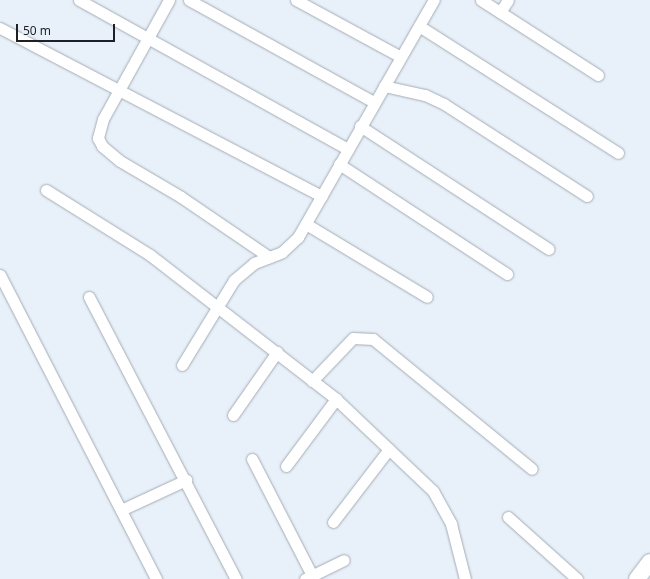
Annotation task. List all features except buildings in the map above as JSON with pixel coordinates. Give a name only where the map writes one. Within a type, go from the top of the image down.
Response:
[{"type":"street","points":[[78,0],[348,149]]},
{"type":"street","points":[[169,0],[118,91],[100,129],[102,146],[269,257]]},
{"type":"street","points":[[189,0],[374,102]]},
{"type":"street","points":[[296,0],[401,57]]},
{"type":"street","points":[[182,365],[218,306],[245,268],[290,246],[306,224],[360,126],[434,0]]},
{"type":"street","points":[[481,0],[598,75]]},
{"type":"street","points":[[500,12],[508,0]]},
{"type":"street","points":[[418,26],[618,153]]},
{"type":"street","points":[[0,28],[118,91],[322,196]]},
{"type":"street","points":[[384,86],[425,95],[444,104],[587,196]]},
{"type":"street","points":[[360,126],[549,249]]},
{"type":"street","points":[[339,164],[507,274]]},
{"type":"street","points":[[46,190],[114,230],[218,306],[336,400],[433,491],[443,506],[465,579]]},
{"type":"street","points":[[306,224],[427,297]]},
{"type":"street","points":[[0,275],[156,579]]},
{"type":"street","points":[[89,296],[186,480],[236,579]]},
{"type":"street","points":[[312,381],[353,338],[372,339],[532,469]]},
{"type":"street","points":[[233,415],[277,352]]},
{"type":"street","points":[[286,466],[336,400]]},
{"type":"street","points":[[333,522],[388,449]]},
{"type":"street","points":[[252,459],[309,577],[344,560]]},
{"type":"street","points":[[121,510],[186,480]]},
{"type":"street","points":[[508,517],[577,579]]},
{"type":"street","points":[[637,579],[650,562]]}]
